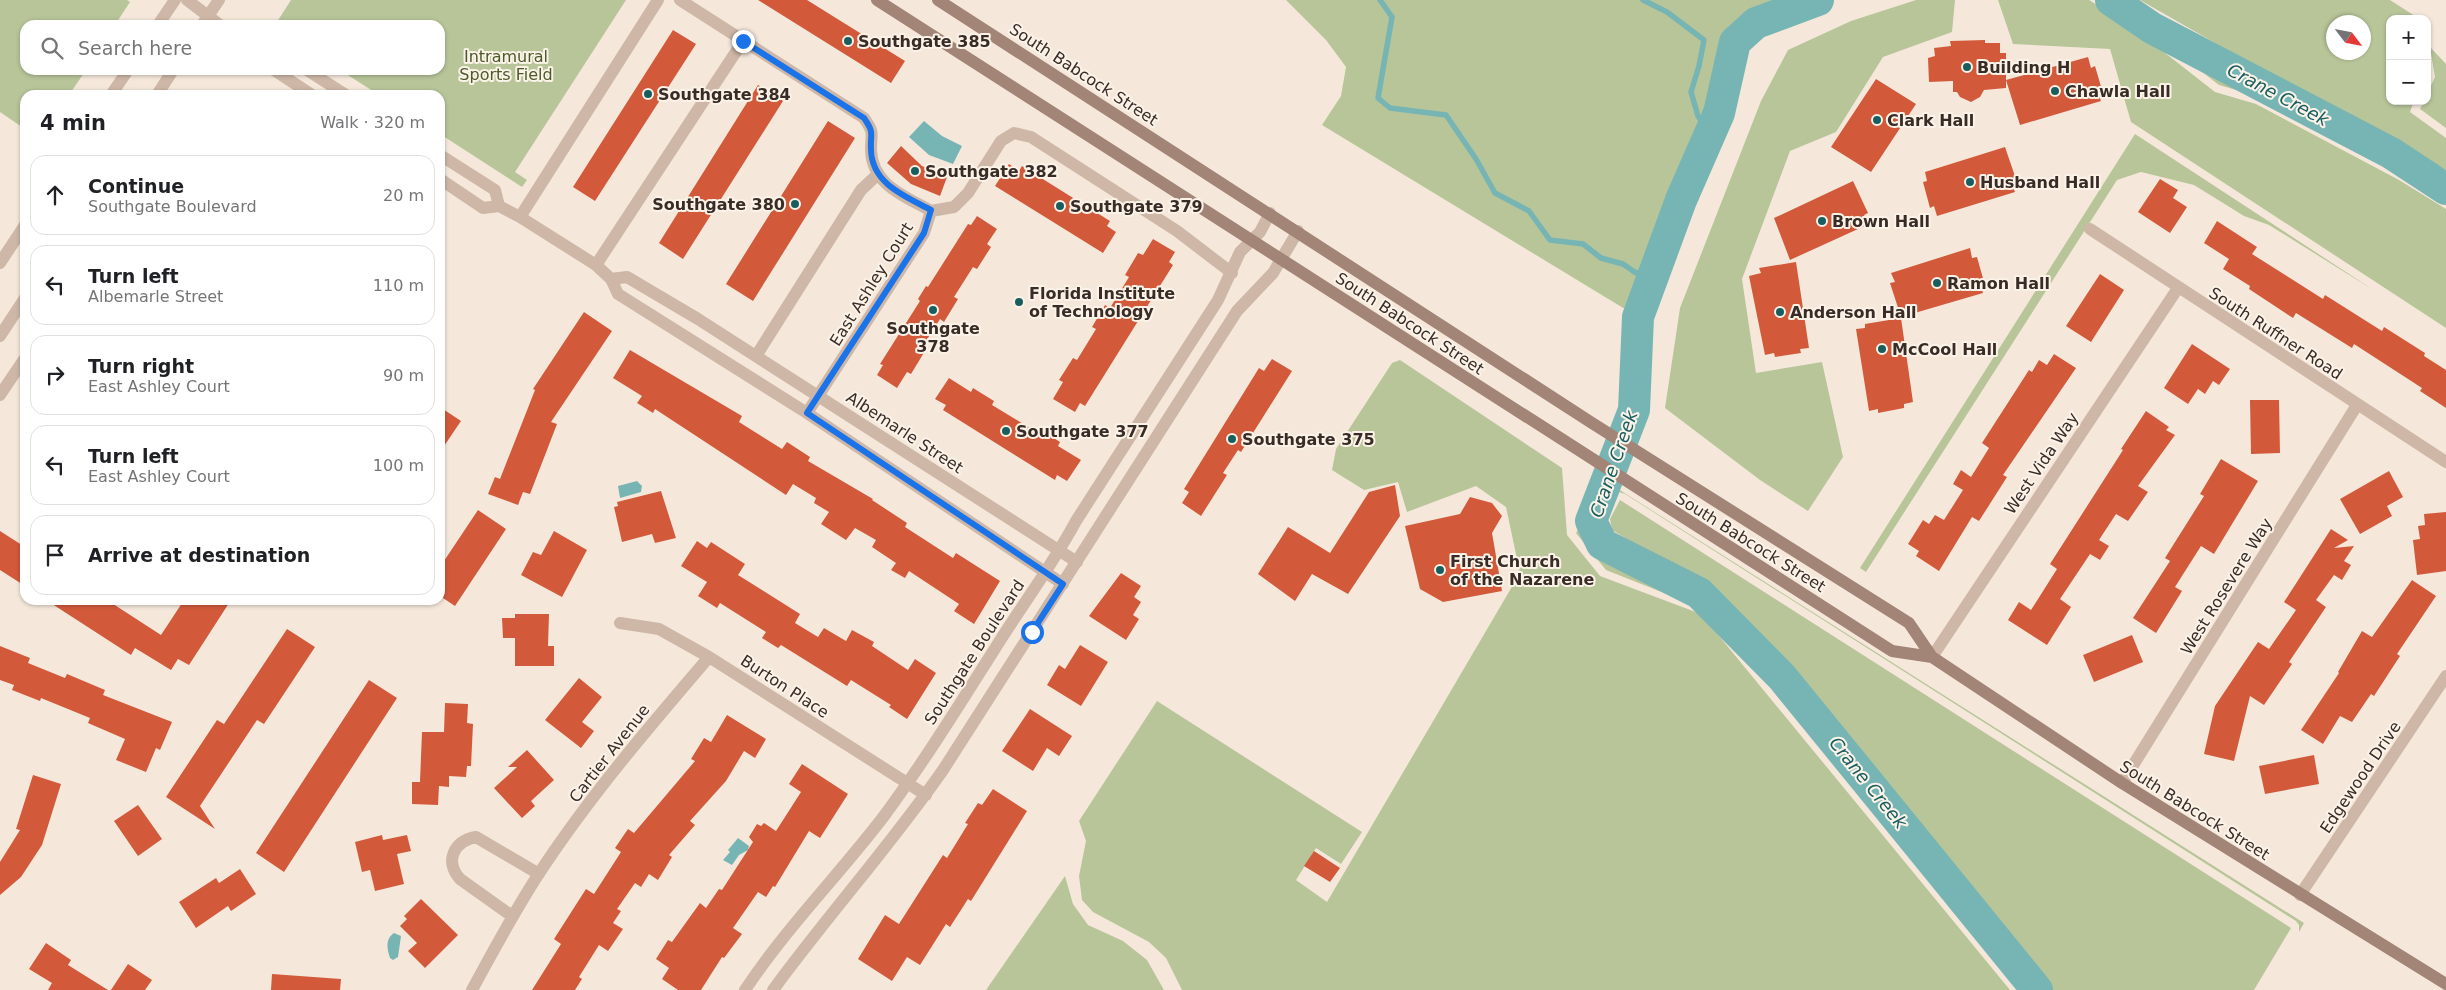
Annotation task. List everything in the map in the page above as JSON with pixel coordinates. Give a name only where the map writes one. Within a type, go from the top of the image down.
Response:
[{"type":"main road","name":"South Babcock Street","points":[[877,0],[1253,240],[1580,453],[1892,651],[1932,657]]},
{"type":"main road","name":"South Babcock Street","points":[[938,0],[1298,231],[1592,423],[1909,622],[1932,657],[2122,783],[2446,984]]},
{"type":"street","points":[[161,20],[175,0]]},
{"type":"street","points":[[187,0],[205,20],[219,0]]},
{"type":"street","points":[[520,217],[658,0]]},
{"type":"street","points":[[680,0],[864,118],[872,130],[871,152],[877,175],[861,190],[759,358],[752,379]]},
{"type":"street","points":[[596,265],[743,41]]},
{"type":"street","points":[[114,90],[125,75]]},
{"type":"street","points":[[160,90],[170,75]]},
{"type":"street","points":[[282,75],[304,90]]},
{"type":"street","points":[[315,75],[338,90]]},
{"type":"street","points":[[931,210],[954,207],[964,198],[1001,141],[1014,133],[1031,137],[1177,231],[1232,273]]},
{"type":"street","points":[[445,158],[495,190],[499,206]]},
{"type":"street","name":"East Ashley Court","points":[[807,413],[924,233],[931,210],[894,190],[877,175]]},
{"type":"street","points":[[445,182],[483,208],[499,206],[520,217],[596,265],[611,279],[618,294],[807,413],[1063,584]]},
{"type":"street","name":"Southgate Boulevard","points":[[745,990],[788,931],[877,825],[908,783],[1060,551],[1076,521],[1218,300],[1240,252],[1253,240],[1270,213]]},
{"type":"street","name":"South Ruffner Road","points":[[2090,229],[2446,462]]},
{"type":"street","points":[[773,990],[806,945],[926,795],[1238,312],[1283,260],[1298,231]]},
{"type":"street","points":[[0,263],[20,233]]},
{"type":"street","name":"Albemarle Street","points":[[611,279],[627,277],[684,311],[1077,562]]},
{"type":"street","name":"West Vida Way","points":[[1932,657],[2178,288]]},
{"type":"street","points":[[0,336],[20,306]]},
{"type":"street","points":[[673,330],[684,311]]},
{"type":"street","points":[[0,396],[20,366]]},
{"type":"street","name":"West Rosevere Way","points":[[2122,783],[2357,405]]},
{"type":"street","points":[[893,472],[906,452]]},
{"type":"street","points":[[992,536],[1005,516]]},
{"type":"street","name":"Burton Place","points":[[620,623],[659,629],[709,657],[926,795]]},
{"type":"street","name":"Cartier Avenue","points":[[472,990],[512,916],[539,874],[611,773],[709,657]]},
{"type":"street","name":"Edgewood Drive","points":[[2300,895],[2446,676]]},
{"type":"street","points":[[512,916],[460,879],[454,872],[452,860],[456,846],[476,837],[539,874]]},
{"type":"green space","points":[[0,0],[127,0],[130,2],[118,20],[20,20],[20,75],[83,75],[72,90],[20,90],[20,126],[0,112]]},
{"type":"green space","name":"Intramural Sports Field","points":[[291,0],[626,0],[515,172],[527,180],[522,187],[445,137],[445,90],[371,90],[348,75],[445,75],[445,20],[278,20]]},
{"type":"green space","points":[[1286,0],[1782,0],[1756,8],[1725,34],[1735,42],[1719,113],[1681,200],[1638,317],[1322,125],[1341,96],[1346,67],[1326,40]]},
{"type":"green space","points":[[1916,0],[1955,0],[1952,32],[1883,57],[1836,132],[1790,151],[1742,279],[1756,373],[1822,362],[1843,457],[1808,511],[1760,480],[1665,408],[1680,308],[1761,101],[1788,50],[1851,21]]},
{"type":"green space","points":[[1998,0],[2089,0],[2128,24],[2215,92],[2256,104],[2399,180],[2446,209],[2446,328],[2131,122],[2110,49],[2013,44]]},
{"type":"green space","points":[[2140,0],[2390,0],[2413,15],[2386,15],[2386,105],[2413,105],[2410,112],[2446,138],[2446,170],[2299,91]]},
{"type":"green space","points":[[2194,39],[2296,98],[2446,179],[2446,199],[2403,173],[2260,97],[2219,85],[2183,57]]},
{"type":"green space","points":[[2431,48],[2446,64],[2446,128],[2420,109],[2422,105],[2431,105],[2431,86],[2435,77]]},
{"type":"green space","points":[[2135,134],[2375,291],[2269,225],[2244,216],[2194,185],[2141,172],[2117,180],[1866,572],[1860,568]]},
{"type":"green space","points":[[1400,360],[1562,468],[1567,535],[1600,576],[1701,614],[2010,990],[1182,990],[1166,958],[1149,942],[1093,912],[1082,900],[1079,876],[1086,841],[1079,821],[1157,701],[1362,832],[1341,864],[1316,848],[1296,880],[1327,902],[1520,573],[1506,507],[1476,486],[1407,512],[1398,482],[1364,490],[1332,470],[1336,449],[1392,363]]},
{"type":"green space","points":[[1607,482],[2304,923],[2299,932],[2299,925],[2296,921],[1625,494],[1619,492],[1614,494],[1602,517],[1606,535],[1703,594],[1710,606],[1793,687],[2038,990],[2021,990],[1707,610],[1606,570],[1576,533]]},
{"type":"green space","points":[[1620,500],[2291,928],[2254,990],[2049,990],[1799,682],[1716,601],[1709,589],[1612,530],[1610,519]]},
{"type":"green space","points":[[1065,876],[1073,904],[1088,925],[1123,941],[1147,960],[1164,990],[986,990]]},
{"type":"water","points":[[924,121],[942,136],[962,146],[953,164],[929,155],[909,137]]},
{"type":"water","points":[[637,481],[642,486],[641,492],[620,498],[618,486]]},
{"type":"water","points":[[738,838],[749,846],[748,850],[739,855],[732,865],[723,860],[730,852],[728,850]]},
{"type":"water","points":[[394,933],[401,936],[398,957],[393,960],[390,958],[388,944],[389,938]]},
{"type":"building","name":"Southgate 385","points":[[758,0],[807,0],[905,61],[891,83]]},
{"type":"building","name":"Southgate 384","points":[[673,30],[696,44],[595,201],[573,187]]},
{"type":"building","name":"Building H","points":[[1985,40],[1985,43],[2000,43],[2000,53],[2006,53],[2006,88],[1984,90],[1980,97],[1971,102],[1960,97],[1957,92],[1953,92],[1953,81],[1929,82],[1928,58],[1935,56],[1934,48],[1951,46],[1950,41]]},
{"type":"building","name":"Chawla Hall","points":[[2088,57],[2091,68],[2095,66],[2102,90],[2098,92],[2101,101],[2020,125],[2006,80]]},
{"type":"building","name":"Clark Hall","points":[[1876,79],[1916,104],[1871,172],[1831,147]]},
{"type":"building","points":[[758,85],[783,101],[683,259],[659,243]]},
{"type":"building","name":"Southgate 380","points":[[828,121],[855,138],[753,301],[726,284]]},
{"type":"building","name":"Southgate 382","points":[[901,146],[922,166],[947,177],[940,196],[911,184],[887,163]]},
{"type":"building","name":"Husband Hall","points":[[2005,147],[2017,182],[2011,183],[2015,192],[1937,216],[1934,206],[1930,208],[1923,182],[1927,181],[1925,172]]},
{"type":"building","name":"Southgate 379","points":[[1009,164],[1019,171],[1022,166],[1110,221],[1107,226],[1116,232],[1103,253],[995,186]]},
{"type":"building","points":[[2160,179],[2178,190],[2173,198],[2187,207],[2170,233],[2138,212]]},
{"type":"building","name":"Brown Hall","points":[[1853,181],[1868,213],[1864,215],[1869,224],[1790,260],[1774,218]]},
{"type":"building","name":"Southgate 378","points":[[977,216],[997,229],[987,244],[991,247],[977,269],[973,267],[954,297],[958,299],[944,322],[940,319],[921,349],[925,351],[911,374],[907,372],[897,388],[877,375],[883,365],[880,364],[920,301],[918,299],[926,286],[928,287],[968,224],[971,225]]},
{"type":"building","points":[[2217,221],[2257,247],[2252,254],[2323,299],[2325,295],[2382,331],[2384,327],[2425,353],[2424,356],[2446,370],[2446,408],[2420,391],[2422,388],[2354,344],[2352,348],[2296,313],[2293,318],[2249,289],[2250,286],[2223,269],[2229,259],[2204,243]]},
{"type":"building","points":[[1153,239],[1175,252],[1169,262],[1173,265],[1085,406],[1080,403],[1075,412],[1053,399],[1063,382],[1059,380],[1073,358],[1077,360],[1096,329],[1092,327],[1105,305],[1110,308],[1129,277],[1125,275],[1138,253],[1143,255]]},
{"type":"building","name":"Ramon Hall","points":[[1970,248],[1972,258],[1977,257],[1984,282],[1980,283],[1983,293],[1901,317],[1890,283],[1895,282],[1891,273]]},
{"type":"building","name":"Anderson Hall","points":[[1796,262],[1809,348],[1800,349],[1801,353],[1775,357],[1774,353],[1765,355],[1749,276],[1761,273],[1759,268]]},
{"type":"building","points":[[2100,274],[2124,290],[2091,342],[2066,326]]},
{"type":"building","points":[[584,312],[612,331],[551,422],[557,424],[530,494],[523,492],[518,505],[488,494],[495,477],[500,479],[535,390],[533,389]]},
{"type":"building","name":"McCool Hall","points":[[1901,318],[1913,402],[1904,404],[1904,408],[1878,413],[1878,409],[1869,411],[1856,329],[1865,328],[1865,324]]},
{"type":"building","points":[[2192,344],[2230,369],[2219,385],[2213,381],[2205,394],[2198,389],[2188,404],[2164,388]]},
{"type":"building","points":[[630,350],[742,416],[739,422],[782,449],[787,442],[810,457],[808,461],[873,499],[907,523],[905,527],[953,558],[956,553],[1000,581],[974,624],[954,611],[959,604],[909,571],[905,578],[891,570],[896,563],[872,547],[876,540],[855,528],[846,540],[821,524],[829,512],[814,503],[816,498],[793,484],[786,495],[655,409],[653,413],[637,403],[642,396],[613,378]]},
{"type":"building","points":[[2054,354],[2076,368],[2003,475],[2007,477],[1979,521],[1972,517],[1939,571],[1916,556],[1919,551],[1908,544],[1923,520],[1929,524],[1935,515],[1944,520],[1963,490],[1953,484],[1961,470],[1971,477],[1989,448],[1982,443],[2029,370],[2032,372],[2039,360],[2047,365]]},
{"type":"building","name":"Southgate 375","points":[[1272,359],[1292,371],[1241,452],[1238,450],[1223,473],[1227,475],[1201,516],[1182,503],[1189,492],[1184,489],[1259,368],[1264,371]]},
{"type":"building","name":"Southgate 377","points":[[949,378],[971,392],[973,388],[994,401],[992,405],[1038,433],[1040,429],[1060,442],[1058,446],[1081,460],[1067,481],[1057,475],[1055,480],[943,410],[946,405],[935,399]]},
{"type":"building","points":[[2250,400],[2279,400],[2280,453],[2251,454]]},
{"type":"building","points":[[445,410],[461,421],[445,445]]},
{"type":"building","points":[[2146,411],[2169,427],[2166,430],[2175,435],[2138,486],[2148,492],[2128,521],[2116,514],[2099,540],[2109,546],[2100,560],[2090,554],[2060,599],[2071,607],[2047,645],[2008,620],[2019,602],[2031,610],[2057,569],[2050,564]]},
{"type":"building","points":[[2221,459],[2258,481],[2214,554],[2201,546],[2175,587],[2182,591],[2156,633],[2133,618],[2170,561],[2165,558],[2204,496],[2200,494]]},
{"type":"building","points":[[2389,471],[2403,497],[2387,506],[2392,516],[2360,534],[2340,499]]},
{"type":"building","points":[[1395,485],[1400,516],[1348,594],[1312,574],[1295,601],[1258,574],[1288,527],[1330,553],[1369,492]]},
{"type":"building","points":[[661,491],[676,538],[655,543],[652,534],[622,542],[614,507],[618,506],[617,502]]},
{"type":"building","points":[[1470,497],[1492,503],[1502,516],[1492,533],[1502,591],[1443,602],[1420,589],[1405,526],[1460,514]]},
{"type":"building","points":[[478,510],[506,529],[455,606],[445,599],[445,560]]},
{"type":"building","points":[[2446,512],[2446,571],[2417,575],[2413,540],[2420,539],[2418,526],[2425,525],[2424,514]]},
{"type":"building","points":[[2331,529],[2348,540],[2334,548],[2354,546],[2344,561],[2351,565],[2342,580],[2334,575],[2316,600],[2326,607],[2289,662],[2292,664],[2264,705],[2250,696],[2234,761],[2204,754],[2215,706],[2258,642],[2269,649],[2296,610],[2284,602]]},
{"type":"building","points":[[0,531],[20,544],[20,583],[0,570]]},
{"type":"building","points":[[554,531],[587,550],[562,597],[521,575],[533,552],[541,555]]},
{"type":"building","points":[[697,541],[707,548],[711,542],[745,564],[738,575],[800,614],[795,623],[818,637],[824,628],[846,641],[852,630],[874,642],[872,646],[908,670],[915,659],[936,673],[907,719],[889,707],[891,705],[851,680],[847,686],[781,645],[778,648],[762,638],[766,632],[720,603],[717,608],[698,596],[707,582],[681,566]]},
{"type":"building","points":[[1121,573],[1141,586],[1134,597],[1141,602],[1133,615],[1139,619],[1126,640],[1089,616]]},
{"type":"building","points":[[2412,580],[2436,596],[2397,654],[2400,656],[2374,696],[2371,694],[2352,722],[2340,716],[2323,744],[2301,730],[2339,673],[2362,631],[2372,637]]},
{"type":"building","points":[[54,605],[115,605],[161,635],[181,605],[228,605],[189,665],[178,659],[171,670],[135,648],[131,655]]},
{"type":"building","points":[[515,614],[549,614],[548,646],[554,646],[554,666],[515,666],[515,638],[503,638],[502,618],[515,618]]},
{"type":"building","points":[[287,629],[315,647],[264,724],[257,720],[200,806],[215,829],[166,797],[217,720],[224,724]]},
{"type":"building","points":[[2132,635],[2143,662],[2094,682],[2083,655]]},
{"type":"building","points":[[1080,645],[1108,662],[1081,706],[1047,685],[1059,665],[1065,669]]},
{"type":"building","points":[[0,646],[30,658],[28,663],[65,678],[67,674],[105,690],[103,695],[172,722],[160,750],[156,748],[146,772],[116,760],[125,739],[88,723],[90,718],[41,698],[40,701],[12,690],[14,685],[0,680]]},
{"type":"building","points":[[579,678],[602,697],[582,722],[594,731],[581,748],[545,720]]},
{"type":"building","points":[[369,680],[397,698],[284,872],[256,853]]},
{"type":"building","points":[[445,703],[468,704],[467,723],[473,724],[471,766],[467,766],[466,777],[449,776],[449,787],[439,786],[438,805],[412,804],[412,782],[420,782],[422,732],[444,732]]},
{"type":"building","points":[[1030,709],[1072,736],[1059,756],[1047,748],[1033,771],[1002,751]]},
{"type":"building","points":[[727,715],[766,739],[755,758],[744,751],[726,781],[690,821],[695,825],[669,855],[672,857],[658,880],[649,874],[641,887],[635,883],[617,909],[621,911],[613,923],[623,929],[608,951],[599,945],[579,977],[582,979],[575,990],[532,990],[561,944],[554,939],[586,889],[594,894],[621,852],[615,848],[628,829],[634,833],[695,761],[691,759],[704,738],[711,742]]},
{"type":"building","points":[[527,750],[554,780],[531,801],[535,806],[522,818],[494,788],[517,767],[508,767]]},
{"type":"building","points":[[2314,755],[2319,784],[2265,794],[2259,766]]},
{"type":"building","points":[[802,764],[848,794],[820,838],[809,831],[775,887],[773,886],[766,897],[758,892],[733,928],[742,934],[724,958],[722,957],[701,990],[678,990],[662,979],[669,968],[656,959],[668,940],[672,942],[700,903],[706,908],[719,889],[722,890],[753,842],[749,837],[757,824],[761,826],[764,823],[776,831],[801,792],[789,784]]},
{"type":"building","points":[[33,775],[61,784],[42,845],[21,877],[0,895],[0,862],[20,830],[16,829]]},
{"type":"building","points":[[993,789],[1027,811],[971,901],[968,899],[950,927],[946,924],[920,965],[907,957],[892,981],[858,959],[885,915],[899,924],[943,855],[947,858],[968,824],[965,823],[978,803],[982,805]]},
{"type":"building","points":[[138,805],[162,839],[138,856],[114,821]]},
{"type":"building","points":[[382,835],[383,840],[407,835],[411,851],[397,854],[404,884],[375,891],[370,870],[362,872],[355,842]]},
{"type":"building","points":[[1314,851],[1340,868],[1330,882],[1304,866]]},
{"type":"building","points":[[240,869],[256,894],[231,911],[228,906],[196,928],[179,902],[216,878],[219,883]]},
{"type":"building","points":[[421,899],[458,935],[425,968],[408,951],[417,943],[400,926],[407,919],[404,916]]},
{"type":"building","points":[[46,943],[71,960],[68,965],[108,990],[48,990],[52,983],[29,969]]},
{"type":"building","points":[[128,964],[152,980],[145,990],[111,990]]},
{"type":"building","points":[[272,974],[341,979],[340,990],[271,990]]},
{"type":"waterway","points":[[1380,0],[1392,17],[1378,98],[1390,108],[1446,115],[1476,159],[1495,193],[1529,211],[1550,240],[1583,244],[1601,258],[1623,264],[1636,273],[1655,270]]},
{"type":"waterway","points":[[1643,0],[1667,12],[1704,40],[1691,92],[1698,116],[1709,133]]},
{"type":"waterway","name":"Crane Creek","points":[[1818,0],[1756,23],[1735,42],[1719,113],[1681,200],[1638,317],[1634,410],[1591,521],[1602,544],[1699,593],[1782,677],[2037,990]]},
{"type":"waterway","name":"Crane Creek","points":[[2111,0],[2152,28],[2391,153],[2446,189]]},
{"type":"place","name":"Southgate 385","points":[[848,41]]},
{"type":"place","name":"Building H","points":[[1967,67]]},
{"type":"place","name":"Chawla Hall","points":[[2055,91]]},
{"type":"place","name":"Southgate 384","points":[[648,94]]},
{"type":"place","name":"Clark Hall","points":[[1877,120]]},
{"type":"place","name":"Southgate 382","points":[[915,171]]},
{"type":"place","name":"Husband Hall","points":[[1970,182]]},
{"type":"place","name":"Southgate 380","points":[[795,204]]},
{"type":"place","name":"Southgate 379","points":[[1060,206]]},
{"type":"place","name":"Brown Hall","points":[[1822,221]]},
{"type":"place","name":"Ramon Hall","points":[[1937,283]]},
{"type":"place","name":"Florida Institute of Technology","points":[[1019,302]]},
{"type":"place","name":"Southgate 378","points":[[933,310]]},
{"type":"place","name":"Anderson Hall","points":[[1780,312]]},
{"type":"place","name":"McCool Hall","points":[[1882,349]]},
{"type":"place","name":"Southgate 377","points":[[1006,431]]},
{"type":"place","name":"Southgate 375","points":[[1232,439]]},
{"type":"place","name":"First Church of the Nazarene","points":[[1440,570]]},
{"type":"route","points":[[743,41],[864,118],[872,130],[871,152],[877,175],[894,190],[931,210],[924,233],[807,413],[1063,584],[1032,632]]}]
